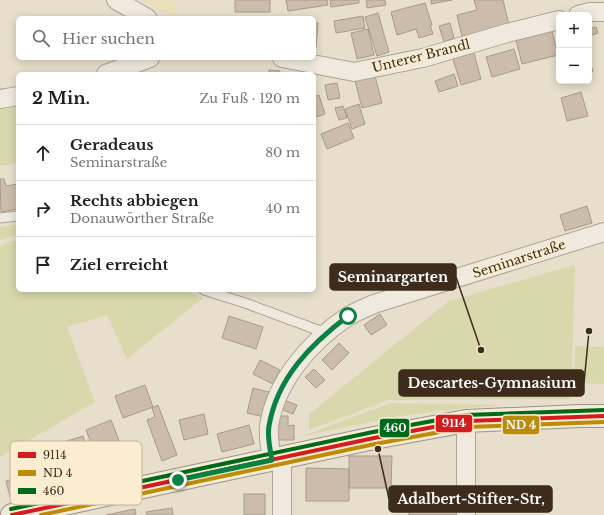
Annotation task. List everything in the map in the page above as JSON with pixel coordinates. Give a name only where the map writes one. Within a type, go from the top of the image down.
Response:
[{"type":"main road","points":[[142,488],[374,438],[466,422],[604,416]]},
{"type":"main road","points":[[12,515],[59,505]]},
{"type":"street","points":[[116,0],[144,16]]},
{"type":"street","name":"Unterer Brandl","points":[[292,60],[354,72],[423,58],[507,33],[556,21]]},
{"type":"street","points":[[112,72],[144,60]]},
{"type":"street","points":[[0,99],[16,96]]},
{"type":"street","name":"Seminarstraße","points":[[282,515],[277,459],[269,442],[269,427],[274,408],[282,388],[296,366],[326,333],[348,316],[374,304],[604,232]]},
{"type":"street","points":[[466,422],[466,515]]},
{"type":"lane","points":[[0,218],[16,216]]},
{"type":"lane","points":[[210,292],[245,303],[326,333]]},
{"type":"shaded area","points":[[142,0],[175,0],[177,16],[171,16]]},
{"type":"green space","points":[[16,103],[16,163],[0,166],[0,106]]},
{"type":"green space","points":[[16,224],[16,236],[0,240],[0,227]]},
{"type":"green space","points":[[16,240],[16,292],[190,292],[203,298],[127,359],[107,315],[67,327],[95,402],[28,441],[10,441],[10,451],[0,457],[0,246]]},
{"type":"green space","points":[[575,265],[571,399],[389,400],[309,430],[309,414],[449,301]]},
{"type":"green space","points":[[575,346],[604,347],[604,384],[574,383]]},
{"type":"green space","points":[[390,403],[501,405],[446,410],[395,417],[303,436]]},
{"type":"building","points":[[235,0],[270,0],[270,12],[235,12]]},
{"type":"building","points":[[286,0],[327,0],[328,5],[288,11]]},
{"type":"building","points":[[330,0],[359,0],[359,3],[331,7]]},
{"type":"building","points":[[366,0],[385,0],[386,5],[367,8]]},
{"type":"building","points":[[431,0],[452,0],[431,4]]},
{"type":"building","points":[[474,0],[503,0],[509,25],[462,37],[457,15],[477,10]]},
{"type":"building","points":[[425,3],[432,25],[430,25],[433,34],[419,38],[416,29],[397,35],[391,12]]},
{"type":"building","points":[[378,13],[389,52],[377,56],[365,17]]},
{"type":"building","points":[[363,16],[365,28],[336,33],[334,21]]},
{"type":"building","points":[[316,22],[318,23],[316,48]]},
{"type":"building","points":[[450,23],[454,38],[444,42],[439,26]]},
{"type":"building","points":[[596,27],[598,33],[592,35],[592,28]]},
{"type":"building","points":[[368,29],[374,55],[357,59],[351,33]]},
{"type":"building","points":[[552,31],[556,47],[556,56],[522,64],[516,40]]},
{"type":"building","points":[[514,49],[520,69],[492,77],[486,57]]},
{"type":"building","points":[[473,50],[481,79],[461,85],[452,56]]},
{"type":"building","points":[[269,70],[280,71],[280,72],[269,72]]},
{"type":"building","points":[[454,74],[458,86],[439,92],[435,81]]},
{"type":"building","points":[[375,76],[382,103],[362,108],[355,81]]},
{"type":"building","points":[[337,83],[340,98],[328,100],[325,85]]},
{"type":"building","points":[[581,92],[588,116],[567,121],[561,98]]},
{"type":"building","points":[[319,95],[325,114],[316,117],[316,96]]},
{"type":"building","points":[[359,104],[365,124],[352,129],[345,109]]},
{"type":"building","points":[[343,106],[347,118],[339,120],[335,108]]},
{"type":"building","points":[[348,123],[354,138],[327,149],[321,134]]},
{"type":"building","points":[[0,179],[4,179],[6,186],[16,184],[16,209],[1,212]]},
{"type":"building","points":[[587,206],[592,223],[565,231],[560,215]]},
{"type":"building","points":[[380,314],[387,325],[371,335],[364,325]]},
{"type":"building","points":[[229,316],[263,327],[256,349],[222,338]]},
{"type":"building","points":[[339,343],[349,353],[332,370],[322,360]]},
{"type":"building","points":[[260,360],[280,370],[273,384],[253,374]]},
{"type":"building","points":[[314,369],[325,380],[316,388],[305,377]]},
{"type":"building","points":[[145,385],[153,407],[123,418],[115,396]]},
{"type":"building","points":[[253,388],[269,392],[264,417],[247,413]]},
{"type":"building","points":[[284,400],[297,405],[293,414],[280,409]]},
{"type":"building","points":[[158,405],[177,455],[162,461],[147,420],[155,417],[152,408]]},
{"type":"building","points":[[204,414],[208,434],[184,440],[179,420]]},
{"type":"building","points":[[279,416],[288,416],[288,426],[294,425],[294,440],[277,440],[276,426],[279,426]]},
{"type":"building","points":[[111,420],[119,441],[90,441],[86,430]]},
{"type":"building","points":[[249,425],[254,444],[222,452],[217,434]]},
{"type":"building","points":[[83,436],[85,441],[67,441]]},
{"type":"building","points":[[349,456],[392,456],[391,488],[349,488]]},
{"type":"building","points":[[306,468],[349,469],[349,501],[306,501]]},
{"type":"building","points":[[10,480],[10,497],[6,481]]},
{"type":"building","points":[[244,494],[265,494],[265,515],[244,515]]},
{"type":"building","points":[[458,496],[459,515],[409,515],[408,499]]},
{"type":"building","points":[[172,508],[173,515],[147,515],[146,512]]},
{"type":"building","points":[[135,509],[136,515],[106,515]]},
{"type":"transit line","name":"460","points":[[142,481],[373,432],[465,415],[604,410]]},
{"type":"transit line","name":"9114","points":[[142,487],[374,438],[466,421],[604,416]]},
{"type":"transit line","points":[[142,494],[375,444],[467,427],[604,422]]},
{"type":"transit line","name":"460","points":[[11,509],[30,505]]},
{"type":"transit line","name":"9114","points":[[12,515],[59,505]]},
{"type":"transit line","points":[[41,515],[88,505]]},
{"type":"place","name":"Descartes-Gymnasium","points":[[589,331]]},
{"type":"place","name":"Seminargarten","points":[[481,350]]},
{"type":"place","name":"Adalbert-Stifter-Str,","points":[[378,449]]},
{"type":"route","points":[[178,480],[272,460],[269,442],[269,427],[274,408],[282,388],[296,366],[309,350],[326,333],[348,316]]}]
